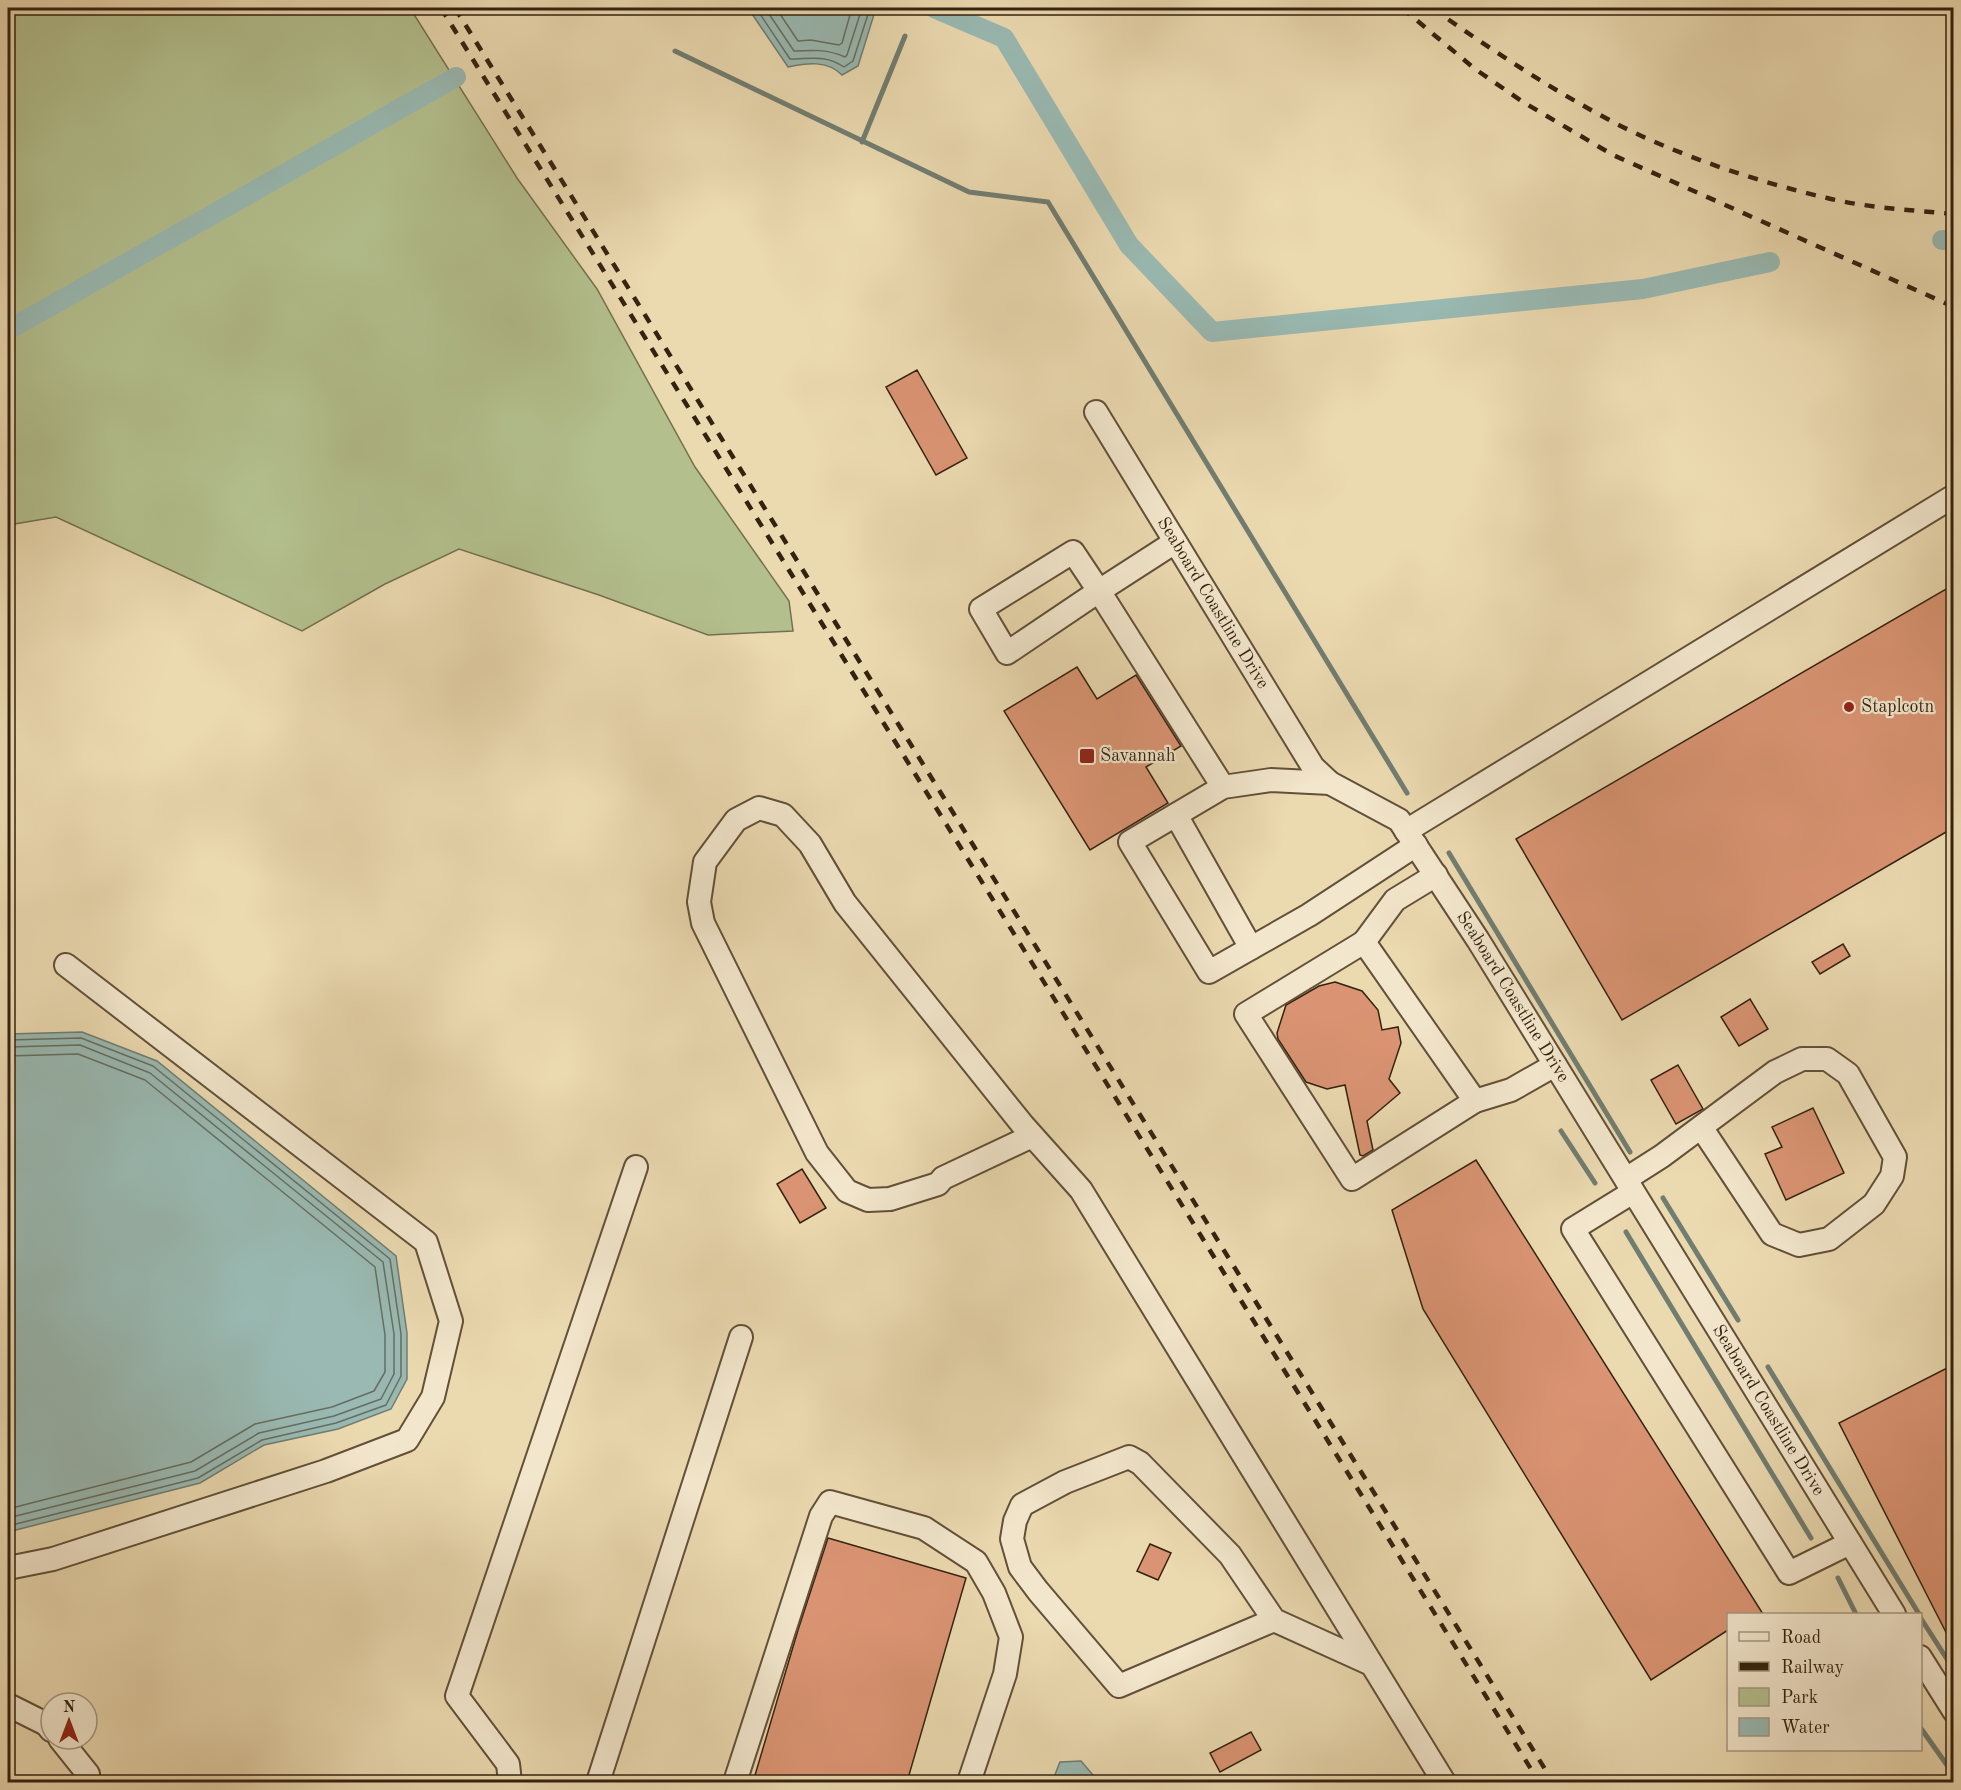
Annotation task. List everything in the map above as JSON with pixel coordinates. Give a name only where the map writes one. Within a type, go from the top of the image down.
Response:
[{"type":"street","name":"Seaboard Coastline Drive","points":[[1096,412],[1313,767],[1330,783],[1399,820],[1436,875],[1479,940],[1893,1613]]},
{"type":"street","points":[[1330,783],[1271,780],[1223,787],[1130,842],[1209,972],[1309,915],[1411,838],[1953,496]]},
{"type":"street","points":[[1175,542],[1099,591],[1007,653],[981,609],[1072,552],[1099,591],[1223,787]]},
{"type":"street","points":[[1032,1136],[943,1179],[938,1184],[890,1199],[868,1200],[848,1191],[817,1153],[704,923],[699,902],[705,862],[736,820],[759,808],[783,815],[810,844],[845,903],[1032,1136],[1081,1190],[1444,1782]]},
{"type":"street","points":[[1176,815],[1251,948]]},
{"type":"street","points":[[1436,875],[1395,900],[1364,942],[1246,1014],[1352,1179],[1475,1101],[1512,1090],[1555,1065]]},
{"type":"street","points":[[1364,942],[1475,1101]]},
{"type":"street","points":[[8,1568],[52,1558],[121,1537],[326,1471],[406,1440],[433,1397],[450,1321],[426,1242],[66,965]]},
{"type":"street","points":[[1701,1127],[1772,1234],[1800,1245],[1829,1239],[1874,1204],[1892,1176],[1895,1157],[1848,1074],[1827,1059],[1802,1059],[1775,1072],[1701,1127],[1662,1156],[1630,1185],[1573,1229],[1789,1573],[1850,1543]]},
{"type":"street","points":[[510,1782],[508,1764],[457,1696],[636,1167]]},
{"type":"street","points":[[598,1782],[741,1337]]},
{"type":"street","points":[[1274,1620],[1119,1686],[1020,1567],[1012,1539],[1015,1521],[1022,1505],[1065,1482],[1129,1457],[1140,1463],[1230,1555],[1274,1620],[1371,1664]]},
{"type":"street","points":[[735,1782],[821,1516],[830,1502],[924,1528],[976,1562],[994,1593],[1011,1637],[1005,1674],[969,1782]]},
{"type":"street","points":[[1922,1660],[1953,1711]]},
{"type":"street","points":[[8,1705],[39,1720]]},
{"type":"street","points":[[70,1751],[88,1774],[86,1782]]},
{"type":"green space","points":[[8,8],[410,8],[517,178],[597,289],[695,467],[789,601],[793,631],[708,635],[599,595],[459,549],[385,584],[302,631],[56,517],[8,525]]},
{"type":"water","points":[[748,8],[876,8],[858,66],[842,75],[823,65],[788,67]]},
{"type":"water","points":[[82,1032],[157,1061],[396,1256],[407,1333],[407,1379],[391,1409],[338,1429],[264,1445],[200,1483],[8,1532],[8,1034]]},
{"type":"water","points":[[1081,1761],[1099,1782],[1052,1782],[1060,1762]]},
{"type":"building","points":[[917,370],[967,458],[936,475],[886,387]]},
{"type":"building","name":"Staplcotn","points":[[1953,585],[1953,828],[1622,1020],[1516,839]]},
{"type":"building","points":[[1077,667],[1097,699],[1136,675],[1181,746],[1146,767],[1168,803],[1090,850],[1004,711]]},
{"type":"building","points":[[1843,944],[1850,956],[1820,974],[1812,962]]},
{"type":"building","points":[[1335,982],[1362,991],[1378,1010],[1382,1030],[1398,1027],[1401,1043],[1389,1079],[1400,1093],[1367,1121],[1373,1150],[1363,1156],[1360,1155],[1345,1085],[1327,1089],[1306,1082],[1278,1039],[1277,1033],[1286,1005],[1319,986]]},
{"type":"building","points":[[1750,999],[1768,1029],[1739,1046],[1721,1017]]},
{"type":"building","points":[[1678,1065],[1703,1109],[1676,1124],[1651,1080]]},
{"type":"building","points":[[1813,1108],[1844,1173],[1786,1200],[1765,1154],[1782,1147],[1772,1127]]},
{"type":"building","points":[[1476,1160],[1762,1613],[1727,1613],[1727,1631],[1651,1680],[1423,1309],[1392,1210]]},
{"type":"building","points":[[802,1169],[826,1208],[800,1223],[777,1184]]},
{"type":"building","points":[[1953,1365],[1953,1646],[1839,1423]]},
{"type":"building","points":[[828,1538],[966,1578],[907,1782],[753,1782]]},
{"type":"building","points":[[1150,1544],[1171,1553],[1158,1580],[1137,1571]]},
{"type":"building","points":[[1251,1732],[1261,1750],[1220,1772],[1210,1753]]},
{"type":"waterway","points":[[934,8],[1004,38],[1129,245],[1212,332],[1643,289],[1770,262]]},
{"type":"waterway","points":[[862,142],[905,36]]},
{"type":"waterway","points":[[675,51],[969,192],[1048,202],[1407,793]]},
{"type":"waterway","points":[[8,330],[456,77]]},
{"type":"waterway","points":[[1942,240],[1954,240]]},
{"type":"waterway","points":[[1449,853],[1630,1152]]},
{"type":"waterway","points":[[1561,1131],[1595,1183]]},
{"type":"waterway","points":[[1663,1198],[1738,1320]]},
{"type":"waterway","points":[[1626,1232],[1811,1538]]},
{"type":"waterway","points":[[1768,1367],[1918,1613]]},
{"type":"waterway","points":[[1838,1578],[1856,1613]]},
{"type":"waterway","points":[[1922,1620],[1954,1670]]},
{"type":"waterway","points":[[1922,1730],[1954,1775]]},
{"type":"railway","points":[[441,8],[1539,1782]]},
{"type":"railway","points":[[455,8],[1553,1782]]},
{"type":"railway","points":[[1402,8],[1475,69],[1523,102],[1613,155],[1954,307]]},
{"type":"railway","points":[[1432,8],[1566,96],[1663,146],[1773,184],[1842,201],[1954,214]]},
{"type":"place","name":"Staplcotn","points":[[1849,707]]},
{"type":"place","name":"Savannah","points":[[1087,756]]}]
